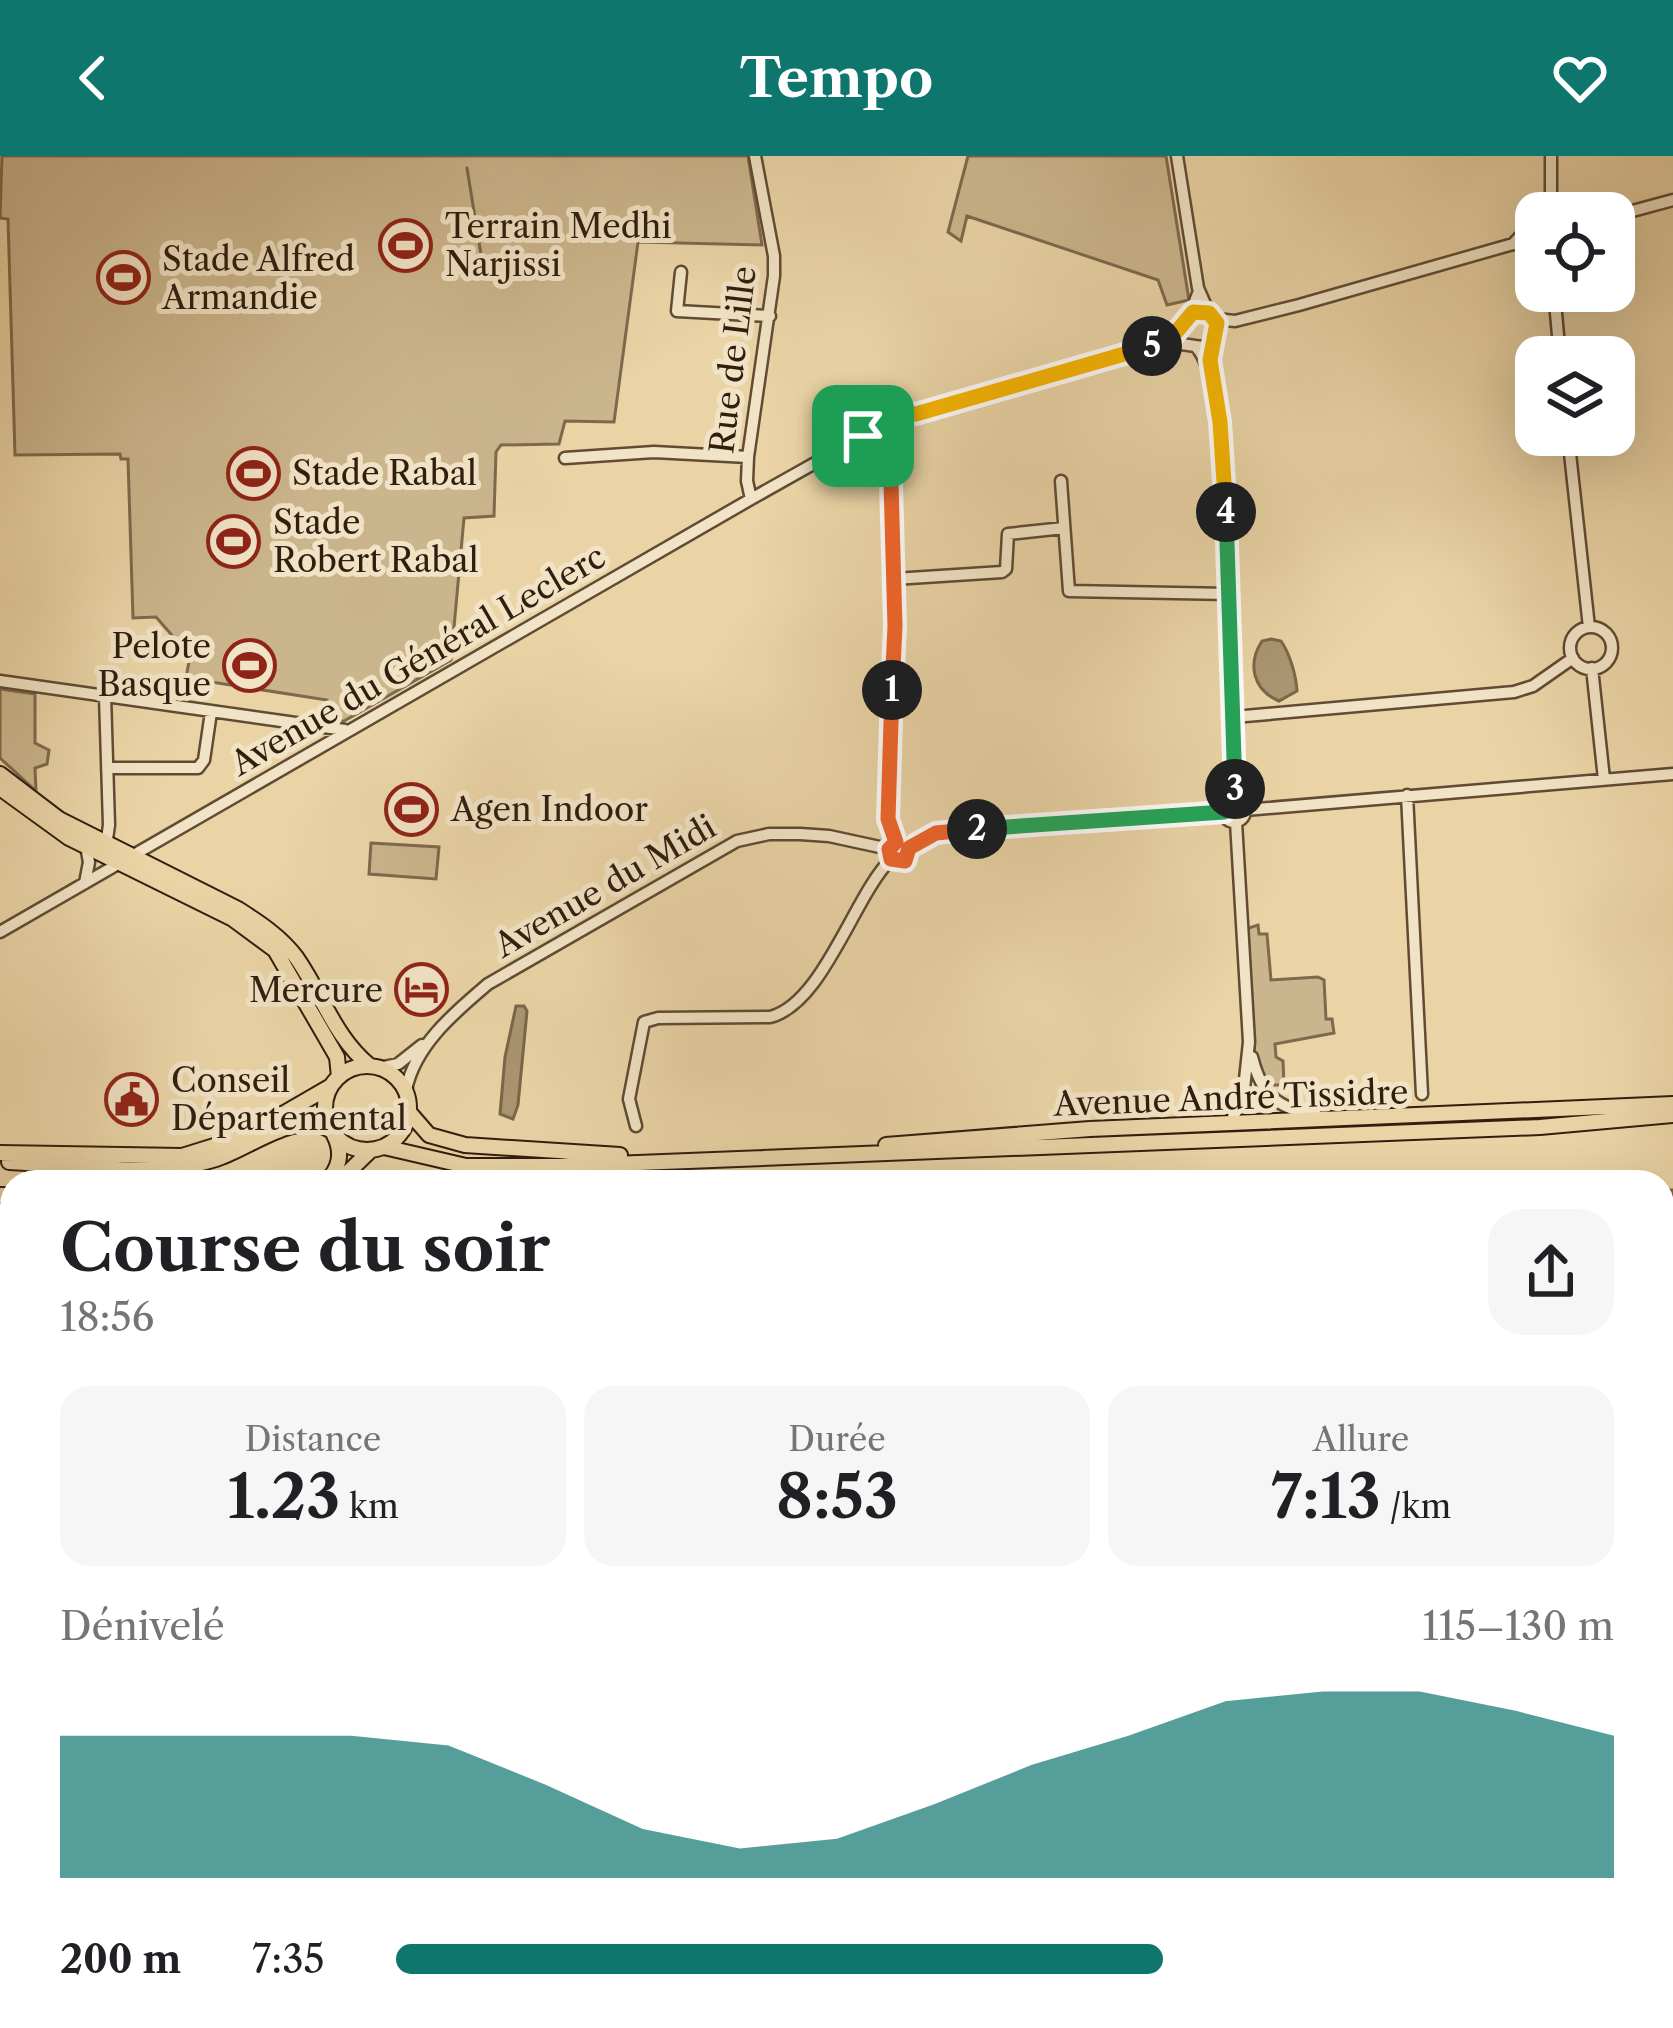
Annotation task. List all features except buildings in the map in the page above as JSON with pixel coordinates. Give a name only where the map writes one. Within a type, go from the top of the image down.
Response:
[{"type":"main road","points":[[0,774],[121,864],[233,919],[275,950],[337,1057],[335,1082],[325,1108],[339,1146],[333,1170]]},
{"type":"main road","points":[[0,788],[86,846],[136,856],[266,926],[295,956],[346,1044],[374,1067],[398,1078],[406,1090],[410,1112],[401,1131],[352,1170]]},
{"type":"main road","points":[[0,1157],[182,1156],[243,1137],[352,1069],[374,1067]]},
{"type":"main road","name":"Avenue André Tissidre","points":[[792,1156],[938,1140],[1673,1104]]},
{"type":"main road","name":"Avenue André Tissidre","points":[[410,1112],[429,1135],[465,1145],[679,1159]]},
{"type":"main road","name":"Avenue André Tissidre","points":[[377,1149],[476,1166],[595,1165],[1540,1127],[1673,1115]]},
{"type":"main road","points":[[0,1157],[183,1166],[232,1154],[291,1126],[322,1125],[344,1144],[377,1149]]},
{"type":"street","name":"Rue de Lille","points":[[751,499],[746,481],[748,457],[770,316],[774,256],[755,156]]},
{"type":"street","points":[[1177,156],[1199,291],[1216,337],[1210,360],[1220,422],[1234,718],[1244,816],[1236,822]]},
{"type":"street","points":[[1549,192],[1551,156]]},
{"type":"street","points":[[1635,211],[1673,200]]},
{"type":"street","points":[[1193,345],[1216,337],[1235,321],[1513,244]]},
{"type":"street","points":[[681,272],[677,311],[770,316]]},
{"type":"street","points":[[1168,342],[1186,320],[1199,291]]},
{"type":"street","points":[[1186,320],[1212,316],[1235,321]]},
{"type":"street","points":[[1186,320],[1193,345],[1207,361],[1212,379]]},
{"type":"street","name":"Avenue du Général Leclerc","points":[[0,932],[863,436],[916,414],[1168,342],[1193,345]]},
{"type":"street","points":[[635,1126],[629,1099],[644,1022],[785,1012],[845,932],[892,850],[888,802],[894,578],[890,448],[881,410],[897,412],[886,430]]},
{"type":"street","name":"Avenue du Général Leclerc","points":[[897,412],[916,414]]},
{"type":"street","points":[[566,458],[632,452],[748,457]]},
{"type":"street","points":[[1570,456],[1589,627]]},
{"type":"street","points":[[1061,482],[1069,591],[1229,594]]},
{"type":"street","points":[[894,578],[1002,572],[1008,533],[1064,528]]},
{"type":"street","points":[[1574,658],[1573,638],[1589,627]]},
{"type":"street","points":[[1589,627],[1606,633],[1612,644],[1607,662],[1592,668]]},
{"type":"street","points":[[1234,718],[1514,692],[1533,686],[1574,658]]},
{"type":"street","points":[[1574,658],[1592,668]]},
{"type":"street","points":[[1592,668],[1604,779]]},
{"type":"street","points":[[0,681],[322,730],[349,730]]},
{"type":"street","points":[[105,849],[106,696]]},
{"type":"street","points":[[107,768],[198,768],[204,760],[211,712]]},
{"type":"street","points":[[1236,822],[1224,812],[1227,803],[1408,795],[1673,774]]},
{"type":"street","points":[[1408,795],[1422,1094]]},
{"type":"street","points":[[892,850],[905,861],[909,848],[936,833],[1224,812]]},
{"type":"street","points":[[1230,1123],[1243,1099],[1249,1042],[1236,822]]},
{"type":"street","name":"Avenue du Midi","points":[[406,1090],[412,1068],[438,1031],[493,981],[737,842],[769,834],[812,835],[892,850],[909,848]]},
{"type":"street","points":[[85,883],[86,846]]},
{"type":"street","name":"Avenue du Midi","points":[[374,1067],[404,1060],[438,1031]]},
{"type":"street","points":[[1249,1042],[1263,1090],[1274,1102],[1297,1112],[1421,1117]]},
{"type":"shaded area","points":[[2,156],[748,156],[762,245],[638,242],[614,422],[565,421],[559,444],[501,445],[496,452],[494,516],[464,518],[451,660],[344,721],[327,721],[327,700],[186,678],[190,656],[156,617],[133,618],[128,459],[121,459],[120,454],[15,455],[8,219],[0,218]]},
{"type":"shaded area","points":[[968,156],[1166,156],[1189,300],[1167,305],[1158,280],[967,216],[961,241],[948,232]]},
{"type":"shaded area","points":[[1271,639],[1284,646],[1297,691],[1279,701],[1263,690],[1255,676],[1257,650],[1262,641]]},
{"type":"shaded area","points":[[0,689],[35,694],[35,743],[49,750],[47,764],[35,768],[36,791],[0,758]]},
{"type":"shaded area","points":[[371,843],[439,847],[436,879],[369,874]]},
{"type":"shaded area","points":[[1258,925],[1259,934],[1267,934],[1271,980],[1324,980],[1326,1019],[1332,1019],[1334,1033],[1275,1044],[1276,1057],[1283,1061],[1284,1085],[1269,1085],[1251,1032],[1246,929]]},
{"type":"shaded area","points":[[516,1006],[527,1011],[513,1119],[500,1114]]},
{"type":"waterway","points":[[467,168],[483,267]]},
{"type":"place","name":"Terrain Medhi Narjissi","points":[[406,245]]},
{"type":"place","name":"Stade Alfred Armandie","points":[[123,278]]},
{"type":"place","name":"Stade Rabal","points":[[253,473]]},
{"type":"place","name":"Stade Robert Rabal","points":[[234,541]]},
{"type":"place","name":"Pelote Basque","points":[[250,665]]},
{"type":"place","name":"Agen Indoor","points":[[412,809]]},
{"type":"place","name":"Mercure","points":[[422,990]]},
{"type":"place","name":"Conseil Départemental","points":[[132,1099]]},
{"type":"route","points":[[1205,311],[1216,319],[1218,334],[1210,360],[1225,474],[1234,718],[1235,800],[1227,803],[1224,812],[936,833],[909,848],[910,855],[903,862],[891,859],[889,849],[896,842],[888,819],[895,626],[890,448],[880,433],[863,436],[881,410],[916,414],[1168,342],[1193,312],[1205,311]]}]
